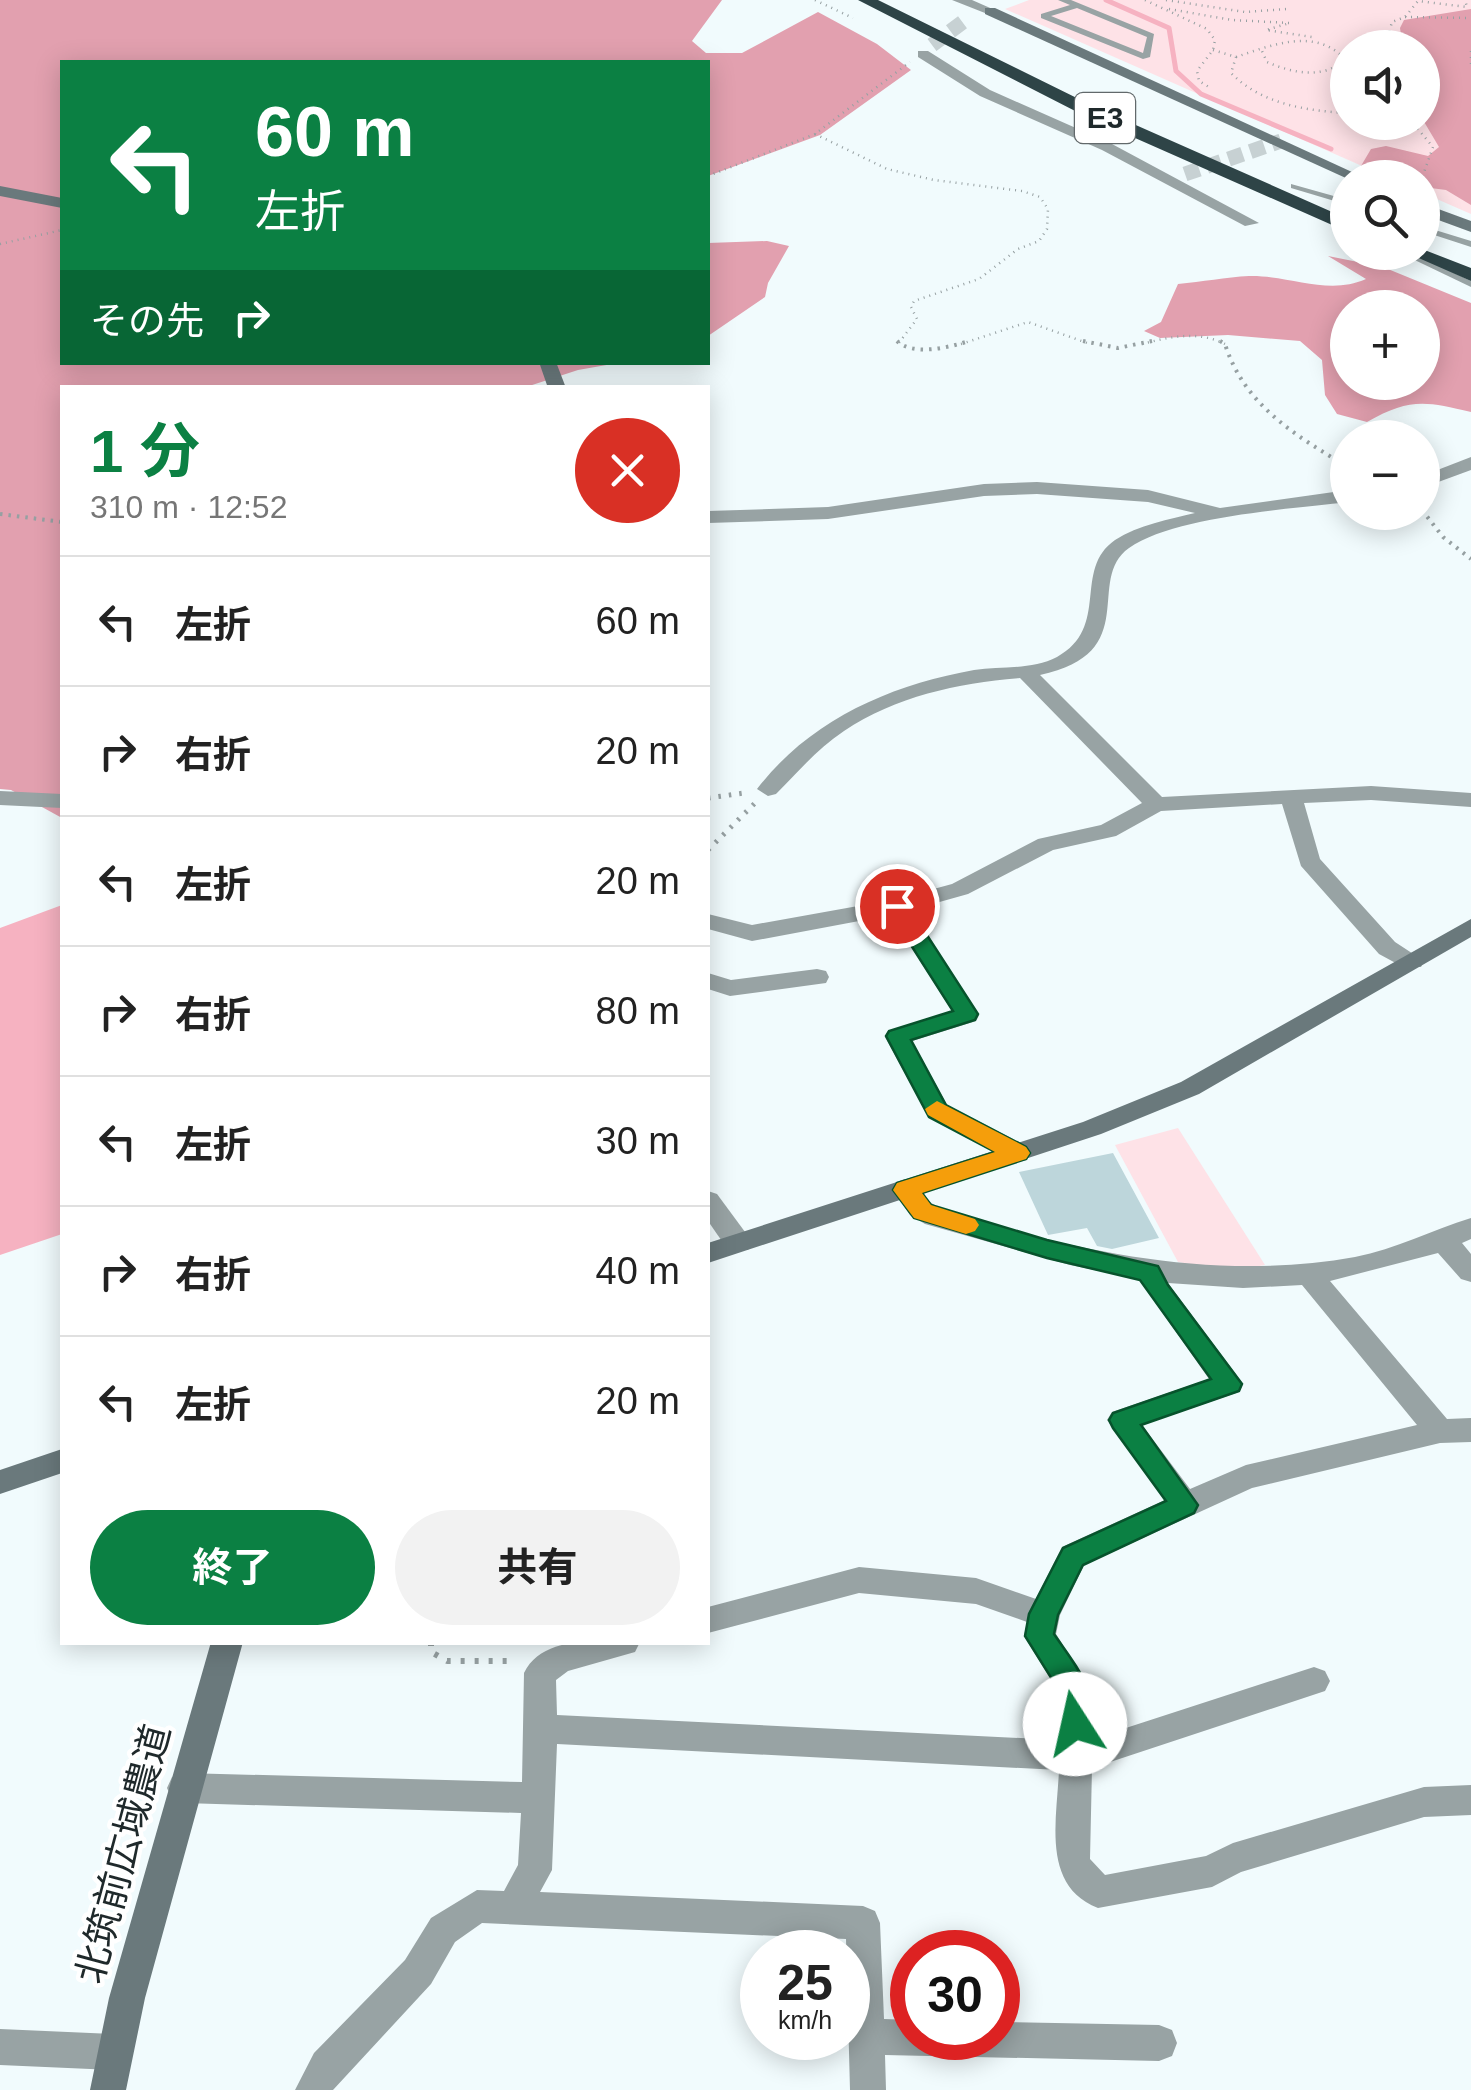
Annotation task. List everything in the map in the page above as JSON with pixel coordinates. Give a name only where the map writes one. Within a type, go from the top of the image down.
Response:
[{"type":"highway","name":"E3","points":[[866,0],[1089,110],[1330,218]]},
{"type":"highway","name":"E3","points":[[900,0],[1143,118],[1330,199]]},
{"type":"highway","points":[[1440,245],[1471,256]]},
{"type":"highway","points":[[1440,262],[1471,275]]},
{"type":"street","points":[[959,0],[998,8],[1330,165]]},
{"type":"street","points":[[967,19],[998,8]]},
{"type":"street","points":[[922,53],[985,93],[1107,147],[1251,223]]},
{"type":"street","points":[[1166,180],[1185,174]]},
{"type":"street","points":[[0,191],[60,203]]},
{"type":"street","points":[[1440,215],[1471,227]]},
{"type":"street","points":[[1440,476],[1471,463]]},
{"type":"street","points":[[710,517],[828,513],[984,490],[1037,488],[1148,496],[1222,515]]},
{"type":"street","points":[[768,789],[833,729],[866,710],[965,678],[1025,672],[1066,660],[1091,639],[1102,607],[1107,559],[1114,549],[1152,529],[1330,499]]},
{"type":"street","points":[[1025,672],[1156,804]]},
{"type":"street","points":[[710,922],[752,933],[897,906],[960,888],[1046,844],[1108,831],[1156,804],[1419,794],[1471,800]]},
{"type":"street","points":[[1291,796],[1309,861],[1386,948],[1412,962]]},
{"type":"street","points":[[0,798],[60,801]]},
{"type":"street","points":[[897,906],[967,1014],[897,1036],[938,1111],[1018,1153]]},
{"type":"street","points":[[710,1252],[1018,1153],[1190,1088],[1471,927]]},
{"type":"street","points":[[710,982],[730,988],[817,977]]},
{"type":"street","points":[[905,1190],[922,1212],[1047,1249],[1149,1272],[1197,1278],[1309,1276],[1428,1249],[1471,1228]]},
{"type":"street","points":[[710,1204],[738,1243]]},
{"type":"street","points":[[1444,1241],[1471,1272]]},
{"type":"street","points":[[1149,1272],[1158,1290],[1229,1384],[1122,1420],[1185,1505]]},
{"type":"street","points":[[1309,1276],[1455,1430]]},
{"type":"street","points":[[1455,1430],[1246,1477],[1073,1556],[1044,1614],[1040,1636],[1077,1693],[1073,1865],[1098,1892],[1212,1871],[1233,1859],[1424,1802],[1471,1800]]},
{"type":"street","points":[[0,1482],[60,1463]]},
{"type":"street","points":[[710,1619],[859,1580],[976,1591],[1044,1614]]},
{"type":"street","name":"北筑前広域農道","points":[[108,2090],[113,2052],[226,1645]]},
{"type":"street","points":[[521,1906],[521,1890],[535,1870],[542,1730],[540,1673],[559,1660],[613,1645]]},
{"type":"street","points":[[542,1730],[1073,1756],[1102,1752],[1314,1682]]},
{"type":"street","points":[[184,1788],[536,1798]]},
{"type":"street","points":[[312,2090],[326,2066],[418,1972],[443,1930],[477,1906],[863,1922],[863,1930]]},
{"type":"street","points":[[870,2037],[1159,2043]]},
{"type":"street","points":[[0,2047],[113,2052]]},
{"type":"street","points":[[868,2090],[869,2060]]},
{"type":"lane","points":[[1062,0],[1151,36],[1146,57],[1044,16],[1076,6]]},
{"type":"lane","points":[[1440,234],[1471,244]]},
{"type":"lane","points":[[1440,270],[1471,284]]},
{"type":"path","points":[[1145,0],[1207,29],[1214,40],[1213,50],[1197,70],[1199,80],[1211,88]]},
{"type":"path","points":[[1161,8],[1170,0],[1245,12],[1287,9]]},
{"type":"path","points":[[1405,17],[1418,1],[1467,7],[1465,0]]},
{"type":"path","points":[[1161,8],[1232,20],[1290,24],[1266,30],[1306,34],[1312,37],[1309,42]]},
{"type":"path","points":[[1389,30],[1392,22],[1405,17],[1471,18]]},
{"type":"path","points":[[1213,50],[1236,57],[1271,44],[1309,42],[1338,50],[1345,59],[1344,64],[1331,70],[1297,72],[1268,62],[1262,50]]},
{"type":"path","points":[[1471,51],[1471,66]]},
{"type":"path","points":[[710,175],[816,134],[922,53]]},
{"type":"path","points":[[1236,57],[1231,73],[1250,88],[1301,108],[1330,111]]},
{"type":"path","points":[[816,134],[856,157],[887,168],[934,180],[1022,191],[1040,197],[1048,209],[1046,229],[1039,241],[1018,249],[979,278],[914,301],[911,307],[917,319],[896,343],[902,347],[934,349],[1028,322],[1039,323],[1085,344],[1115,348],[1204,335],[1225,344],[1231,371],[1258,404],[1330,457]]},
{"type":"path","points":[[0,244],[60,230]]},
{"type":"path","points":[[0,514],[60,522]]},
{"type":"path","points":[[1438,530],[1471,560]]},
{"type":"path","points":[[710,798],[768,789]]},
{"type":"path","points":[[710,848],[768,789]]},
{"type":"path","points":[[431,1645],[431,1652],[446,1662],[532,1661],[548,1667]]},
{"type":"shaded area","points":[[0,0],[722,0],[692,41],[706,53],[742,53],[818,12],[877,44],[911,70],[820,135],[710,175],[710,60],[60,60],[60,365],[607,365],[532,385],[60,385],[60,817],[11,790],[0,789]]},
{"type":"shaded area","points":[[1029,0],[1471,0],[1471,214],[1440,200],[1440,160],[1348,160],[1005,9]]},
{"type":"shaded area","points":[[1471,9],[1471,205],[1440,189],[1440,160],[1364,160],[1371,149],[1386,146],[1428,156],[1439,147],[1435,140],[1440,140],[1440,30],[1400,30],[1404,20]]},
{"type":"shaded area","points":[[767,241],[789,246],[768,283],[765,297],[710,335],[710,243]]},
{"type":"shaded area","points":[[1351,270],[1390,270],[1439,290],[1330,290],[1330,400],[1440,400],[1440,290],[1471,303],[1471,412],[1418,404],[1394,409],[1371,420],[1360,420],[1337,414],[1325,395],[1322,360],[1300,341],[1228,335],[1160,338],[1144,331],[1161,322],[1178,284],[1249,276],[1323,285],[1352,284],[1366,279]]},
{"type":"shaded area","points":[[60,906],[60,1235],[0,1255],[0,928]]},
{"type":"shaded area","points":[[1178,1128],[1265,1265],[1232,1271],[1178,1262],[1115,1145]]},
{"type":"building","points":[[1113,1153],[1159,1238],[1112,1249],[1097,1246],[1087,1228],[1048,1235],[1019,1172]]},
{"type":"waterway","points":[[1106,0],[1169,28],[1176,71],[1201,94],[1331,149]]},
{"type":"tunnel","points":[[932,45],[967,19]]},
{"type":"tunnel","points":[[1185,174],[1281,141]]},
{"type":"slow traffic","points":[[937,1109],[1018,1153],[905,1190],[922,1212],[966,1225]]},
{"type":"route","points":[[897,906],[967,1014],[897,1036],[938,1111],[1018,1153],[905,1190],[922,1212],[1047,1249],[1149,1272],[1158,1290],[1229,1384],[1122,1420],[1185,1505],[1073,1556],[1044,1614],[1040,1636],[1077,1693],[1075,1724]]}]
